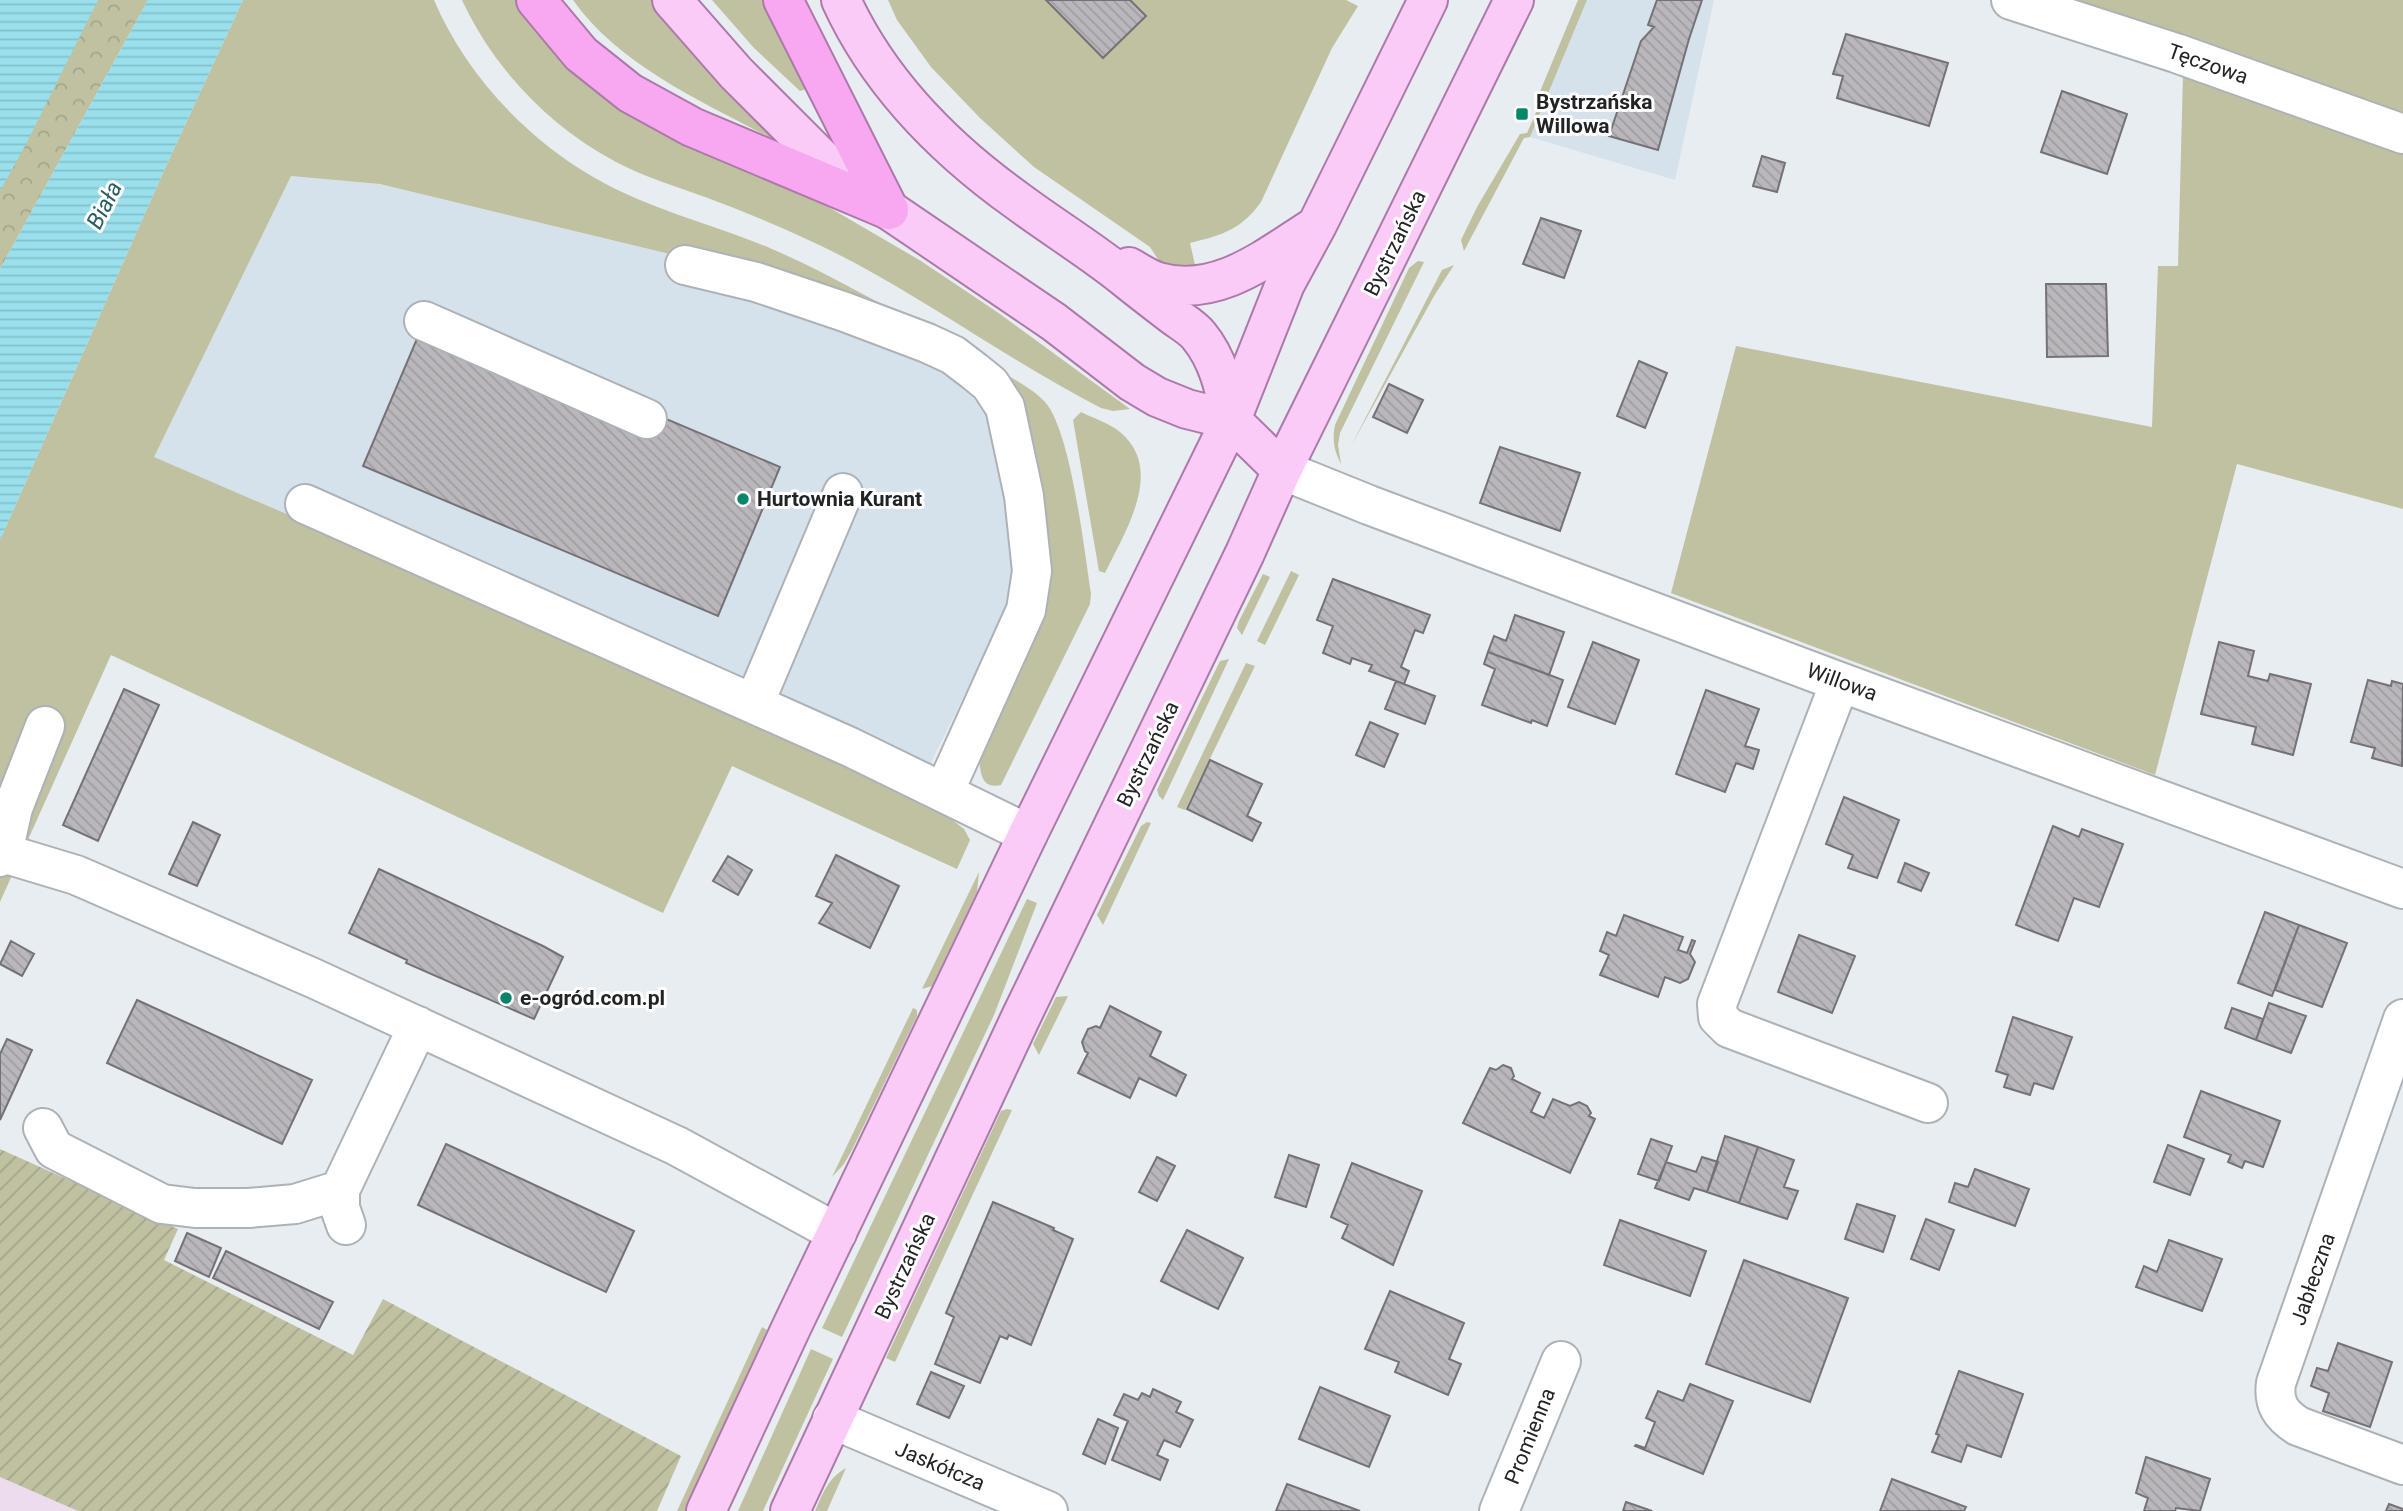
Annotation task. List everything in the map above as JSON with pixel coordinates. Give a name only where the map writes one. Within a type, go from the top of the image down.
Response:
[{"type":"highway","points":[[536,0],[580,54],[630,93],[692,127],[889,209]]},
{"type":"highway","points":[[783,0],[889,209]]},
{"type":"main road","points":[[672,0],[736,73],[823,160],[889,209],[1054,322],[1132,382],[1157,397],[1187,409],[1231,420],[1282,470]]},
{"type":"main road","points":[[841,0],[850,20],[883,72],[919,116],[960,156],[1009,194],[1080,242],[1198,335],[1213,359],[1223,383],[1231,420]]},
{"type":"main road","points":[[706,1511],[1028,834],[1231,420],[1285,284],[1428,0]]},
{"type":"main road","name":"Bystrzańska","points":[[790,1511],[1021,1017],[1245,553],[1282,470],[1514,0]]},
{"type":"main road","points":[[1080,242],[1157,281],[1184,286],[1218,282],[1252,267],[1317,225]]},
{"type":"street","name":"Tęczowa","points":[[2011,0],[2176,52],[2403,134]]},
{"type":"street","points":[[685,265],[756,282],[928,343],[953,355],[990,384],[1005,407],[1024,496],[1032,571],[1026,610],[944,792]]},
{"type":"street","points":[[424,321],[647,419]]},
{"type":"street","name":"Willowa","points":[[1282,470],[1840,682],[2403,889]]},
{"type":"street","points":[[754,704],[843,493]]},
{"type":"street","points":[[305,505],[850,747],[1028,834]]},
{"type":"street","points":[[1840,682],[1717,1004],[1718,1017],[1728,1028],[1928,1103]]},
{"type":"street","points":[[45,726],[13,808],[1,855],[76,875],[313,978],[677,1146],[837,1233]]},
{"type":"street","name":"Jabłeczna","points":[[2403,1019],[2276,1383],[2275,1395],[2277,1406],[2284,1417],[2298,1426],[2403,1465]]},
{"type":"street","points":[[43,1128],[54,1149],[162,1204],[195,1208],[248,1208],[295,1204],[343,1208],[418,1026]]},
{"type":"street","name":"Promienna","points":[[1499,1511],[1561,1361]]},
{"type":"street","name":"Jaskółcza","points":[[832,1419],[1048,1511]]},
{"type":"shaded area","points":[[1587,0],[1714,0],[1675,180],[1530,137]]},
{"type":"shaded area","points":[[291,176],[380,184],[678,256],[949,364],[996,417],[1018,571],[1008,607],[913,799],[749,713],[153,457]]},
{"type":"shaded area","points":[[0,1477],[78,1511],[0,1511]]},
{"type":"green space","points":[[0,0],[148,0],[0,269]]},
{"type":"green space","points":[[243,0],[434,0],[463,53],[500,102],[545,144],[570,162],[595,178],[638,199],[790,257],[914,321],[678,256],[380,184],[291,176],[154,457],[749,713],[845,761],[950,818],[964,829],[970,840],[957,869],[732,766],[663,913],[111,655],[0,902],[0,540]]},
{"type":"green space","points":[[462,0],[517,0],[536,27],[743,166],[825,205],[921,261],[1000,314],[1130,409],[1113,411],[1101,408],[1038,373],[886,280],[818,244],[638,172],[591,148],[546,113],[507,72],[475,25]]},
{"type":"green space","points":[[573,0],[653,0],[776,136],[769,137],[716,110],[637,62],[592,23]]},
{"type":"green space","points":[[712,0],[762,0],[770,20],[807,85],[806,89],[800,91],[754,48]]},
{"type":"green space","points":[[888,0],[1346,0],[1358,6],[1332,48],[1261,202],[1246,219],[1230,230],[1190,243],[1195,265],[1161,264],[1150,247],[1034,167],[980,118],[931,67],[897,20]]},
{"type":"green space","points":[[1578,0],[1587,0],[1530,137],[1524,138],[1464,251],[1461,240],[1477,207],[1520,134],[1527,133],[1538,108],[1534,106]]},
{"type":"green space","points":[[2046,0],[2403,0],[2403,122]]},
{"type":"green space","points":[[2183,75],[2403,149],[2403,509],[2237,464],[2155,775],[1671,593],[1736,346],[2152,427],[2158,266],[2178,266]]},
{"type":"green space","points":[[1418,261],[1424,262],[1340,433],[1338,445],[1341,464],[1334,445],[1335,425],[1409,268]]},
{"type":"green space","points":[[1454,265],[1434,296],[1351,446],[1442,270]]},
{"type":"green space","points":[[982,360],[1040,397],[1054,417],[1075,492],[1091,593],[1090,604],[1001,785],[995,786],[984,780],[979,760],[1040,620]]},
{"type":"green space","points":[[1081,412],[1120,432],[1133,447],[1140,464],[1137,502],[1105,573],[1099,571],[1073,420]]},
{"type":"green space","points":[[1291,571],[1299,575],[1265,645],[1257,641]]},
{"type":"green space","points":[[1263,574],[1270,577],[1242,635],[1237,628],[1239,621]]},
{"type":"green space","points":[[1229,659],[1163,800],[1157,790],[1220,661]]},
{"type":"green space","points":[[1246,663],[1255,666],[1185,810],[1177,807]]},
{"type":"green space","points":[[1147,822],[1151,823],[1103,925],[1097,915],[1141,826]]},
{"type":"green space","points":[[979,872],[977,892],[932,986],[922,989]]},
{"type":"green space","points":[[1027,899],[1037,903],[994,1015],[842,1337],[822,1328]]},
{"type":"green space","points":[[1068,996],[1039,1055],[1033,1044],[1056,997]]},
{"type":"green space","points":[[913,1008],[917,1010],[917,1016],[852,1150],[832,1177]]},
{"type":"green space","points":[[1012,1110],[895,1362],[886,1358],[1001,1111]]},
{"type":"green space","points":[[0,1149],[178,1229],[164,1260],[353,1355],[383,1299],[681,1456],[657,1511],[78,1511],[0,1477]]},
{"type":"green space","points":[[762,1327],[767,1330],[685,1511],[677,1511]]},
{"type":"green space","points":[[811,1349],[833,1359],[763,1511],[738,1511]]},
{"type":"green space","points":[[846,1468],[827,1511],[815,1511],[830,1481]]},
{"type":"water","points":[[0,0],[98,0],[0,191]]},
{"type":"water","name":"Biała","points":[[148,0],[243,0],[0,540],[0,269]]},
{"type":"building","points":[[1046,0],[1130,0],[1146,16],[1103,58]]},
{"type":"building","points":[[1657,0],[1702,0],[1658,150],[1609,136],[1641,41],[1654,27],[1648,25]]},
{"type":"building","points":[[1846,34],[1948,63],[1929,126],[1837,98],[1843,76],[1833,74]]},
{"type":"building","points":[[2062,91],[2127,114],[2107,174],[2041,152]]},
{"type":"building","points":[[1762,156],[1785,163],[1777,192],[1753,186]]},
{"type":"building","points":[[1541,218],[1581,231],[1564,278],[1523,264]]},
{"type":"building","points":[[2046,284],[2106,284],[2108,356],[2047,357]]},
{"type":"building","points":[[419,334],[657,435],[664,418],[780,467],[718,616],[363,466]]},
{"type":"building","points":[[1639,361],[1667,373],[1645,428],[1617,416]]},
{"type":"building","points":[[1389,384],[1423,400],[1407,433],[1373,417]]},
{"type":"building","points":[[1500,447],[1580,473],[1560,531],[1480,503]]},
{"type":"building","points":[[1333,579],[1430,615],[1423,633],[1415,630],[1401,667],[1409,671],[1404,684],[1369,671],[1372,665],[1352,658],[1350,664],[1323,653],[1333,626],[1317,620]]},
{"type":"building","points":[[1515,615],[1564,632],[1549,675],[1488,652],[1494,636],[1506,641]]},
{"type":"building","points":[[1593,642],[1639,660],[1615,724],[1568,707]]},
{"type":"building","points":[[2219,642],[2254,651],[2248,676],[2268,681],[2270,674],[2311,684],[2293,755],[2252,744],[2256,727],[2201,714]]},
{"type":"building","points":[[1488,652],[1563,680],[1547,726],[1482,705],[1495,669],[1484,664]]},
{"type":"building","points":[[2368,680],[2391,686],[2392,681],[2403,684],[2402,766],[2372,758],[2375,748],[2351,742]]},
{"type":"building","points":[[1396,681],[1435,696],[1425,724],[1385,709]]},
{"type":"building","points":[[124,689],[159,705],[98,841],[63,825]]},
{"type":"building","points":[[1706,690],[1759,709],[1745,746],[1759,750],[1753,769],[1736,763],[1725,792],[1676,774]]},
{"type":"building","points":[[1370,722],[1398,734],[1384,767],[1356,755]]},
{"type":"building","points":[[1210,760],[1262,784],[1247,816],[1261,823],[1252,841],[1187,809]]},
{"type":"building","points":[[1844,797],[1899,820],[1877,878],[1848,868],[1853,855],[1826,844]]},
{"type":"building","points":[[193,822],[220,835],[197,886],[169,874]]},
{"type":"building","points":[[2053,826],[2079,837],[2082,829],[2123,844],[2099,907],[2074,898],[2058,941],[2016,925]]},
{"type":"building","points":[[836,855],[899,886],[870,948],[819,923],[832,903],[816,896]]},
{"type":"building","points":[[728,856],[752,870],[738,895],[713,881]]},
{"type":"building","points":[[1905,863],[1929,873],[1921,891],[1898,882]]},
{"type":"building","points":[[379,869],[563,957],[534,1019],[406,963],[407,960],[349,933]]},
{"type":"building","points":[[2265,912],[2299,925],[2272,996],[2238,983]]},
{"type":"building","points":[[1624,915],[1683,937],[1678,950],[1687,953],[1692,940],[1695,941],[1690,954],[1695,962],[1688,979],[1680,983],[1665,977],[1658,997],[1600,975],[1609,955],[1600,951],[1607,932],[1616,936]]},
{"type":"building","points":[[2299,925],[2347,943],[2322,1007],[2275,990]]},
{"type":"building","points":[[1799,935],[1855,956],[1832,1013],[1778,992]]},
{"type":"building","points":[[11,941],[34,954],[22,976],[0,964]]},
{"type":"building","points":[[137,1000],[312,1080],[282,1144],[107,1063]]},
{"type":"building","points":[[2269,1003],[2306,1016],[2291,1053],[2256,1040]]},
{"type":"building","points":[[1110,1006],[1161,1032],[1150,1056],[1186,1075],[1176,1096],[1139,1078],[1130,1098],[1078,1073],[1088,1053],[1082,1042],[1088,1029],[1096,1026],[1100,1028]]},
{"type":"building","points":[[2232,1008],[2263,1019],[2256,1040],[2225,1028]]},
{"type":"building","points":[[2013,1017],[2072,1037],[2053,1089],[2034,1083],[2030,1095],[2004,1087],[2008,1075],[1996,1071]]},
{"type":"building","points":[[7,1039],[32,1050],[0,1120],[0,1054]]},
{"type":"building","points":[[1503,1065],[1511,1068],[1514,1076],[1512,1079],[1540,1093],[1531,1112],[1544,1118],[1553,1099],[1570,1106],[1579,1102],[1587,1106],[1591,1113],[1589,1116],[1595,1119],[1570,1173],[1463,1123],[1490,1068],[1496,1070]]},
{"type":"building","points":[[2201,1091],[2280,1121],[2263,1167],[2245,1161],[2242,1168],[2228,1162],[2231,1155],[2184,1137]]},
{"type":"building","points":[[1725,1136],[1758,1147],[1739,1203],[1707,1192]]},
{"type":"building","points":[[1651,1139],[1672,1146],[1659,1181],[1638,1174]]},
{"type":"building","points":[[446,1144],[634,1231],[606,1292],[418,1205]]},
{"type":"building","points":[[2168,1145],[2204,1159],[2190,1195],[2154,1182]]},
{"type":"building","points":[[1758,1147],[1794,1160],[1784,1187],[1798,1191],[1787,1219],[1739,1203]]},
{"type":"building","points":[[1289,1155],[1319,1165],[1306,1207],[1275,1197]]},
{"type":"building","points":[[1157,1157],[1175,1166],[1157,1201],[1139,1192]]},
{"type":"building","points":[[1702,1157],[1718,1162],[1707,1192],[1694,1188],[1689,1200],[1655,1188],[1666,1162],[1696,1172]]},
{"type":"building","points":[[1352,1163],[1422,1191],[1393,1265],[1342,1238],[1348,1225],[1331,1217]]},
{"type":"building","points":[[1975,1169],[2029,1189],[2015,1226],[1949,1202],[1955,1183],[1968,1187]]},
{"type":"building","points":[[993,1202],[1073,1239],[1031,1345],[1009,1335],[1007,1339],[1000,1336],[980,1383],[935,1364],[954,1317],[946,1313]]},
{"type":"building","points":[[1857,1204],[1895,1216],[1883,1252],[1845,1239]]},
{"type":"building","points":[[1926,1219],[1954,1230],[1939,1270],[1911,1259]]},
{"type":"building","points":[[1620,1220],[1706,1251],[1690,1296],[1604,1265]]},
{"type":"building","points":[[1187,1230],[1243,1258],[1218,1309],[1161,1281]]},
{"type":"building","points":[[187,1233],[221,1248],[209,1277],[175,1261]]},
{"type":"building","points":[[2169,1240],[2222,1259],[2202,1311],[2136,1287],[2144,1266],[2157,1272]]},
{"type":"building","points":[[226,1251],[333,1302],[319,1329],[213,1278]]},
{"type":"building","points":[[1744,1260],[1848,1298],[1810,1402],[1706,1364]]},
{"type":"building","points":[[1390,1291],[1464,1323],[1449,1359],[1461,1364],[1448,1395],[1395,1372],[1399,1362],[1365,1349]]},
{"type":"building","points":[[2338,1343],[2392,1362],[2370,1427],[2323,1411],[2329,1393],[2311,1386],[2317,1368],[2328,1371]]},
{"type":"building","points":[[1959,1371],[2023,1394],[2001,1457],[1967,1445],[1961,1462],[1932,1452]]},
{"type":"building","points":[[931,1372],[964,1386],[949,1418],[917,1404]]},
{"type":"building","points":[[1690,1384],[1733,1401],[1703,1474],[1635,1446],[1645,1448],[1655,1422],[1646,1418],[1658,1391],[1683,1401]]},
{"type":"building","points":[[1320,1387],[1390,1416],[1369,1467],[1299,1439]]},
{"type":"building","points":[[1153,1389],[1181,1402],[1176,1412],[1193,1420],[1180,1447],[1164,1440],[1157,1455],[1168,1460],[1160,1480],[1112,1460],[1128,1421],[1114,1415],[1124,1394],[1138,1400],[1142,1393],[1150,1397]]},
{"type":"building","points":[[1098,1419],[1118,1428],[1105,1464],[1083,1454]]},
{"type":"building","points":[[2146,1457],[2210,1479],[2200,1511],[2176,1508],[2175,1511],[2144,1511],[2148,1498],[2136,1493]]},
{"type":"building","points":[[1892,1479],[1966,1507],[1964,1511],[1880,1511]]},
{"type":"building","points":[[1287,1484],[1360,1511],[1276,1511]]},
{"type":"building","points":[[1626,1502],[1652,1511],[1623,1511]]},
{"type":"building","points":[[2389,1504],[2403,1509],[2403,1511],[2386,1511]]},
{"type":"place","name":"Bystrzańska Willowa","points":[[1522,114]]},
{"type":"place","name":"Hurtownia Kurant","points":[[743,499]]},
{"type":"place","name":"e-ogród.com.pl","points":[[506,998]]}]
